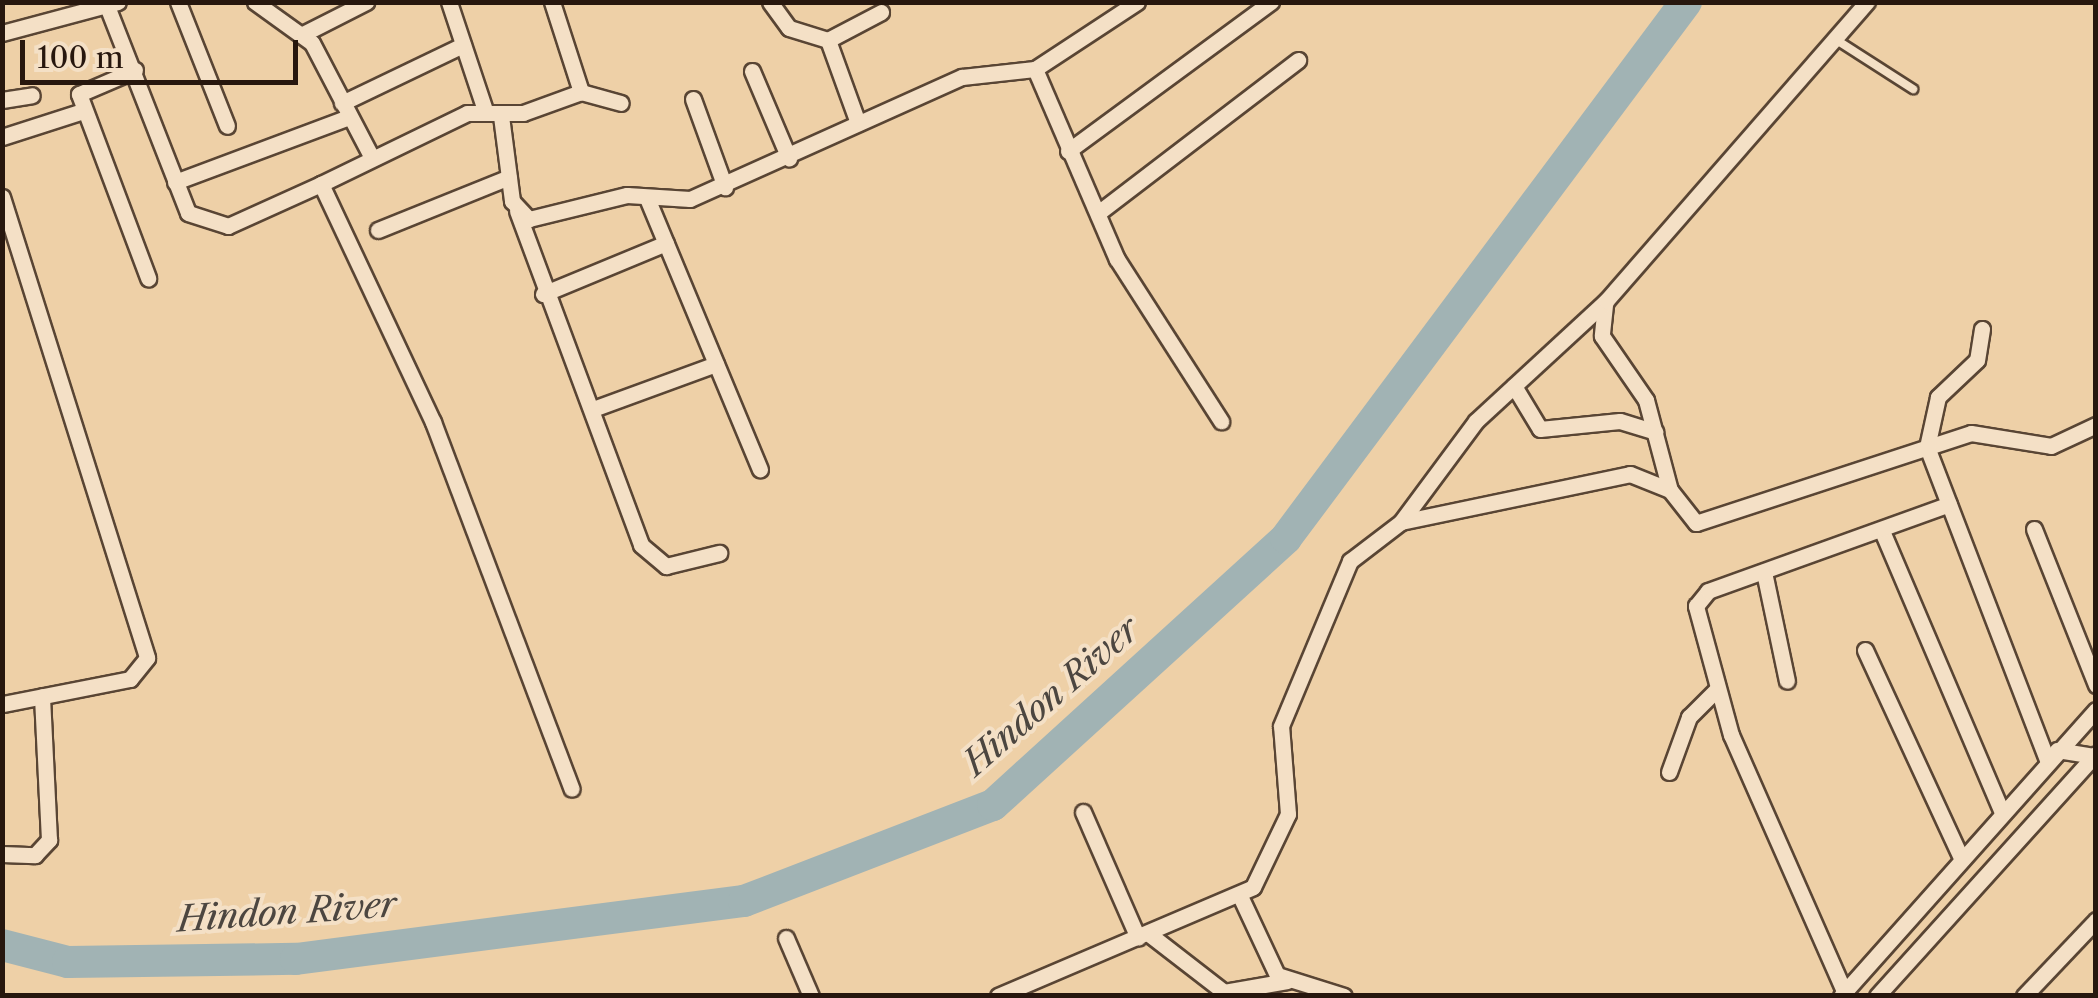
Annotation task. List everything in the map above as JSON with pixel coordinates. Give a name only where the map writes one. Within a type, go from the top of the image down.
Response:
[{"type":"street","points":[[178,2],[226,126]]},
{"type":"street","points":[[255,2],[267,20],[303,34],[372,158]]},
{"type":"street","points":[[303,34],[366,2]]},
{"type":"street","points":[[449,2],[493,113],[542,294],[593,409],[650,560],[666,566],[720,553]]},
{"type":"street","points":[[552,2],[581,92]]},
{"type":"street","points":[[770,2],[789,28],[828,40],[881,12]]},
{"type":"street","points":[[517,211],[541,220],[616,197],[647,198],[725,187],[974,73],[1035,69],[1137,2]]},
{"type":"street","points":[[1068,151],[1271,2]]},
{"type":"street","points":[[998,996],[1240,896],[1264,874],[1288,814],[1281,726],[1350,562],[1400,522],[1514,386],[1606,301],[1866,2]]},
{"type":"street","points":[[2,33],[113,4],[188,213],[215,226],[322,184],[372,158],[493,113],[581,92],[621,103]]},
{"type":"street","points":[[828,40],[858,123]]},
{"type":"street","points":[[175,182],[346,110],[463,45]]},
{"type":"street","points":[[1098,212],[1298,60]]},
{"type":"street","points":[[1035,69],[1068,151],[1166,347],[1221,421]]},
{"type":"street","points":[[135,70],[84,86],[83,111],[148,278]]},
{"type":"street","points":[[752,70],[790,158]]},
{"type":"street","points":[[2,100],[32,95]]},
{"type":"street","points":[[693,99],[725,187]]},
{"type":"street","points":[[2,137],[83,111]]},
{"type":"street","points":[[378,230],[509,177]]},
{"type":"street","points":[[322,184],[432,422],[572,789]]},
{"type":"street","points":[[2,196],[148,658],[130,679],[2,704]]},
{"type":"street","points":[[647,198],[760,469]]},
{"type":"street","points":[[542,294],[666,243]]},
{"type":"street","points":[[1606,301],[1602,336],[1646,400],[1670,490],[1689,520],[1704,522],[1971,433],[2051,446],[2096,425]]},
{"type":"street","points":[[1982,329],[1976,360],[1938,397],[1928,447],[2052,755]]},
{"type":"street","points":[[593,409],[716,364]]},
{"type":"street","points":[[1514,386],[1540,429],[1620,421],[1655,432]]},
{"type":"street","points":[[1400,522],[1630,474],[1670,490]]},
{"type":"street","points":[[1949,504],[1699,598],[1718,689],[1842,993],[2096,710]]},
{"type":"street","points":[[2034,528],[2096,685]]},
{"type":"street","points":[[1882,531],[2002,812]]},
{"type":"street","points":[[1764,572],[1787,682]]},
{"type":"street","points":[[1864,650],[1962,860]]},
{"type":"street","points":[[1669,772],[1689,717],[1718,689]]},
{"type":"street","points":[[2,854],[35,855],[49,840],[42,696]]},
{"type":"street","points":[[2052,755],[2095,755]]},
{"type":"street","points":[[1877,996],[2095,755]]},
{"type":"street","points":[[1082,812],[1143,936],[1224,992],[1288,981],[1344,996]]},
{"type":"street","points":[[1240,896],[1268,962],[1288,981]]},
{"type":"street","points":[[2024,996],[2096,920]]},
{"type":"street","points":[[786,938],[811,996]]},
{"type":"lane","points":[[1835,40],[1913,90]]},
{"type":"waterway","name":"Hindon River","points":[[2,945],[68,962],[296,959],[744,901],[993,805],[1286,538],[1686,2]]}]
